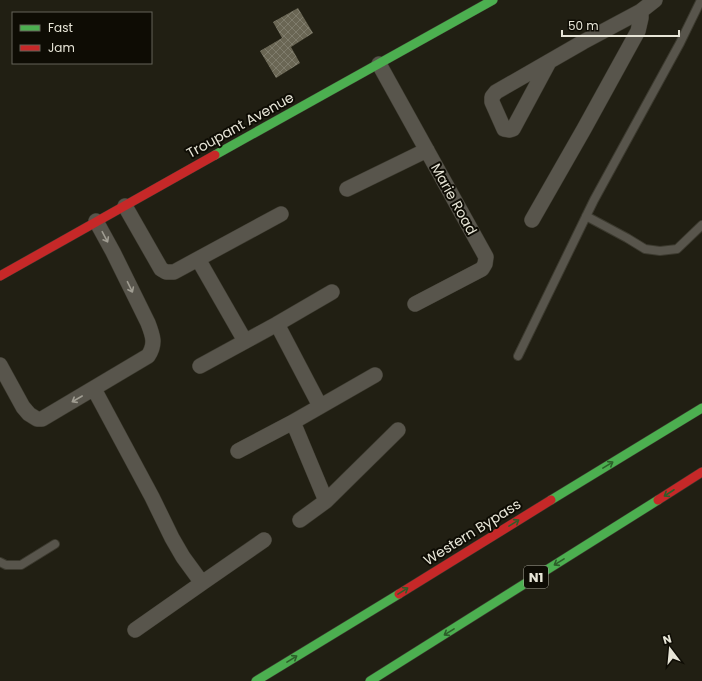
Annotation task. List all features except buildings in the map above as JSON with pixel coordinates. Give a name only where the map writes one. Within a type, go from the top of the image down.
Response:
[{"type":"main road","name":"Troupant Avenue","points":[[0,276],[493,0]]},
{"type":"main road","name":"Western Bypass","points":[[257,680],[702,408]]},
{"type":"main road","name":"N1","points":[[370,681],[702,472]]},
{"type":"street","points":[[548,62],[641,11],[655,0]]},
{"type":"street","points":[[532,220],[638,30],[641,11]]},
{"type":"street","name":"Marie Road","points":[[379,64],[486,257],[485,264],[482,269],[415,304]]},
{"type":"street","points":[[347,189],[427,150]]},
{"type":"street","points":[[125,206],[161,269],[166,272],[174,272],[281,214]]},
{"type":"street","points":[[0,365],[28,414],[37,419],[42,419],[148,356],[152,350],[153,343],[152,334],[148,323],[113,252],[96,222]]},
{"type":"street","points":[[198,259],[245,341]]},
{"type":"street","points":[[200,366],[332,292]]},
{"type":"street","points":[[277,324],[320,406]]},
{"type":"street","points":[[238,451],[375,375]]},
{"type":"street","points":[[94,389],[152,497],[172,538],[202,583]]},
{"type":"street","points":[[292,422],[326,500]]},
{"type":"street","points":[[300,520],[326,500],[398,430]]},
{"type":"street","points":[[135,630],[264,540]]},
{"type":"lane","points":[[518,356],[586,216],[680,43],[701,0]]},
{"type":"lane","points":[[586,216],[645,248],[660,251],[677,249],[702,225]]},
{"type":"lane","points":[[0,562],[6,564],[20,564],[55,544]]},
{"type":"traffic: fast","points":[[215,155],[493,0]]},
{"type":"traffic: fast","points":[[551,500],[702,408]]},
{"type":"traffic: fast","points":[[370,681],[658,500]]},
{"type":"traffic: fast","points":[[256,681],[399,594]]},
{"type":"traffic: jam","points":[[0,276],[215,155]]},
{"type":"traffic: jam","points":[[658,500],[702,472]]},
{"type":"traffic: jam","points":[[399,594],[551,500]]}]
